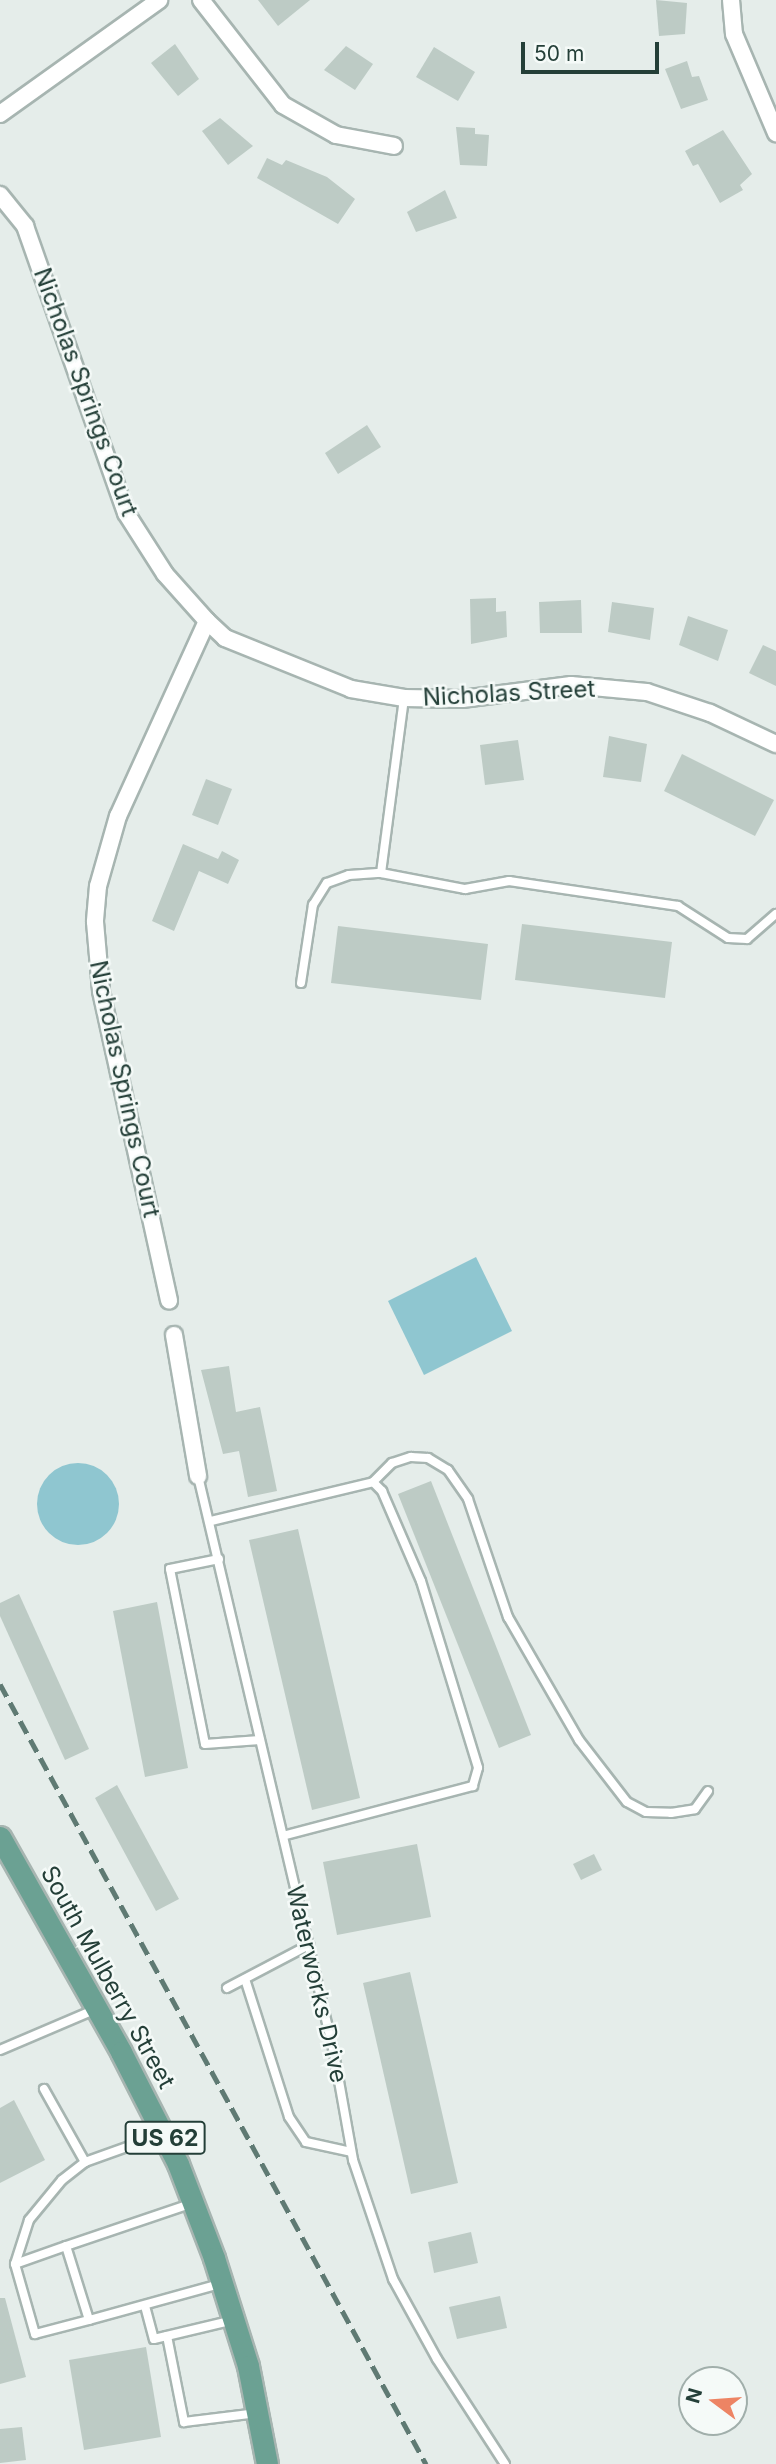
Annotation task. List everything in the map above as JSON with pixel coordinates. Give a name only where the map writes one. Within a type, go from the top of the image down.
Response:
[{"type":"main road","name":"South Mulberry Street","points":[[0,1837],[97,2009],[163,2134],[192,2203],[234,2320],[267,2464]]},
{"type":"street","points":[[0,114],[159,0]]},
{"type":"street","points":[[201,0],[283,105],[336,135],[394,146]]},
{"type":"street","points":[[731,0],[734,34],[776,133]]},
{"type":"street","name":"Nicholas Springs Court","points":[[0,195],[25,226],[126,513],[166,574],[207,621],[118,816],[101,874],[95,922],[101,991],[169,1301]]},
{"type":"street","name":"Nicholas Street","points":[[207,621],[225,638],[351,689],[404,698],[462,699],[571,685],[647,692],[710,713],[776,744]]},
{"type":"street","points":[[174,1335],[198,1476]]},
{"type":"lane","points":[[381,873],[404,698]]},
{"type":"lane","points":[[301,983],[313,905],[327,883],[349,875],[381,873],[465,889],[509,881],[678,906],[728,938],[747,939],[776,914]]},
{"type":"lane","points":[[211,1521],[373,1482],[392,1463],[411,1457],[428,1458],[448,1470],[468,1499],[508,1617],[579,1740],[627,1802],[646,1812],[671,1813],[695,1809],[708,1791]]},
{"type":"lane","name":"Waterworks Drive","points":[[198,1476],[211,1521],[309,1945],[351,2152],[393,2279],[437,2359],[505,2464]]},
{"type":"lane","points":[[283,1836],[473,1786],[478,1768],[421,1581],[382,1491],[373,1482]]},
{"type":"lane","points":[[219,1559],[170,1569],[205,1744],[260,1740]]},
{"type":"lane","points":[[227,1988],[309,1945]]},
{"type":"lane","points":[[245,1979],[289,2117],[306,2142],[351,2152]]},
{"type":"lane","points":[[0,2050],[97,2009]]},
{"type":"lane","points":[[44,2089],[85,2162]]},
{"type":"lane","points":[[163,2134],[85,2162],[54,2189],[29,2220],[15,2264],[34,2334],[222,2283]]},
{"type":"lane","points":[[15,2264],[192,2203]]},
{"type":"lane","points":[[66,2246],[89,2320]]},
{"type":"lane","points":[[145,2306],[154,2339],[234,2320]]},
{"type":"lane","points":[[167,2336],[184,2422],[257,2413]]},
{"type":"water","points":[[476,1257],[512,1331],[424,1375],[388,1301]]},
{"type":"water","points":[[78,1463],[94,1466],[107,1475],[116,1488],[119,1504],[116,1520],[107,1533],[94,1542],[78,1545],[62,1542],[49,1533],[40,1520],[37,1504],[40,1488],[49,1475],[62,1466]]},
{"type":"building","points":[[258,0],[310,0],[278,26]]},
{"type":"building","points":[[656,0],[687,3],[685,34],[659,36]]},
{"type":"building","points":[[175,44],[199,79],[178,96],[151,63]]},
{"type":"building","points":[[346,46],[373,64],[355,90],[324,70]]},
{"type":"building","points":[[434,47],[475,72],[458,101],[416,77]]},
{"type":"building","points":[[687,61],[692,77],[699,76],[708,100],[681,109],[665,69]]},
{"type":"building","points":[[220,118],[253,146],[228,165],[202,131]]},
{"type":"building","points":[[456,127],[475,128],[475,134],[489,135],[487,166],[460,165]]},
{"type":"building","points":[[723,130],[752,174],[740,185],[743,190],[720,203],[698,164],[693,166],[685,151]]},
{"type":"building","points":[[267,158],[282,165],[286,160],[327,177],[355,199],[338,224],[257,178]]},
{"type":"building","points":[[445,190],[457,218],[416,232],[407,212]]},
{"type":"building","points":[[367,425],[381,447],[338,474],[325,453]]},
{"type":"building","points":[[496,598],[496,612],[506,611],[507,637],[471,644],[470,599]]},
{"type":"building","points":[[581,600],[582,633],[540,633],[539,602]]},
{"type":"building","points":[[612,602],[654,608],[650,640],[608,632]]},
{"type":"building","points":[[688,616],[728,630],[718,661],[679,645]]},
{"type":"building","points":[[763,645],[776,651],[776,686],[749,673]]},
{"type":"building","points":[[609,736],[647,744],[641,782],[603,777]]},
{"type":"building","points":[[518,740],[524,780],[485,785],[480,745]]},
{"type":"building","points":[[682,754],[774,800],[755,836],[664,791]]},
{"type":"building","points":[[206,779],[232,789],[218,825],[192,815]]},
{"type":"building","points":[[183,844],[218,859],[222,851],[239,860],[228,884],[199,871],[174,931],[152,921]]},
{"type":"building","points":[[522,924],[672,942],[665,998],[515,980]]},
{"type":"building","points":[[338,926],[488,944],[481,1000],[331,983]]},
{"type":"building","points":[[229,1366],[236,1412],[260,1407],[277,1491],[248,1497],[239,1451],[223,1454],[201,1370]]},
{"type":"building","points":[[431,1481],[531,1735],[499,1748],[398,1494]]},
{"type":"building","points":[[298,1529],[360,1798],[312,1810],[249,1540]]},
{"type":"building","points":[[19,1594],[89,1749],[65,1760],[0,1616],[0,1603]]},
{"type":"building","points":[[157,1602],[188,1768],[145,1777],[113,1611]]},
{"type":"building","points":[[117,1785],[179,1899],[156,1911],[95,1798]]},
{"type":"building","points":[[417,1844],[431,1917],[337,1935],[323,1862]]},
{"type":"building","points":[[594,1854],[602,1870],[581,1880],[573,1864]]},
{"type":"building","points":[[410,1972],[458,2183],[411,2194],[363,1983]]},
{"type":"building","points":[[14,2100],[45,2160],[0,2183],[0,2108]]},
{"type":"building","points":[[471,2232],[478,2263],[434,2273],[428,2242]]},
{"type":"building","points":[[500,2296],[507,2328],[457,2339],[449,2307]]},
{"type":"building","points":[[0,2298],[5,2298],[26,2377],[0,2384]]},
{"type":"building","points":[[146,2347],[161,2437],[84,2450],[69,2360]]},
{"type":"building","points":[[22,2427],[26,2460],[0,2463],[0,2429]]},
{"type":"railway","points":[[0,1684],[426,2464]]}]
